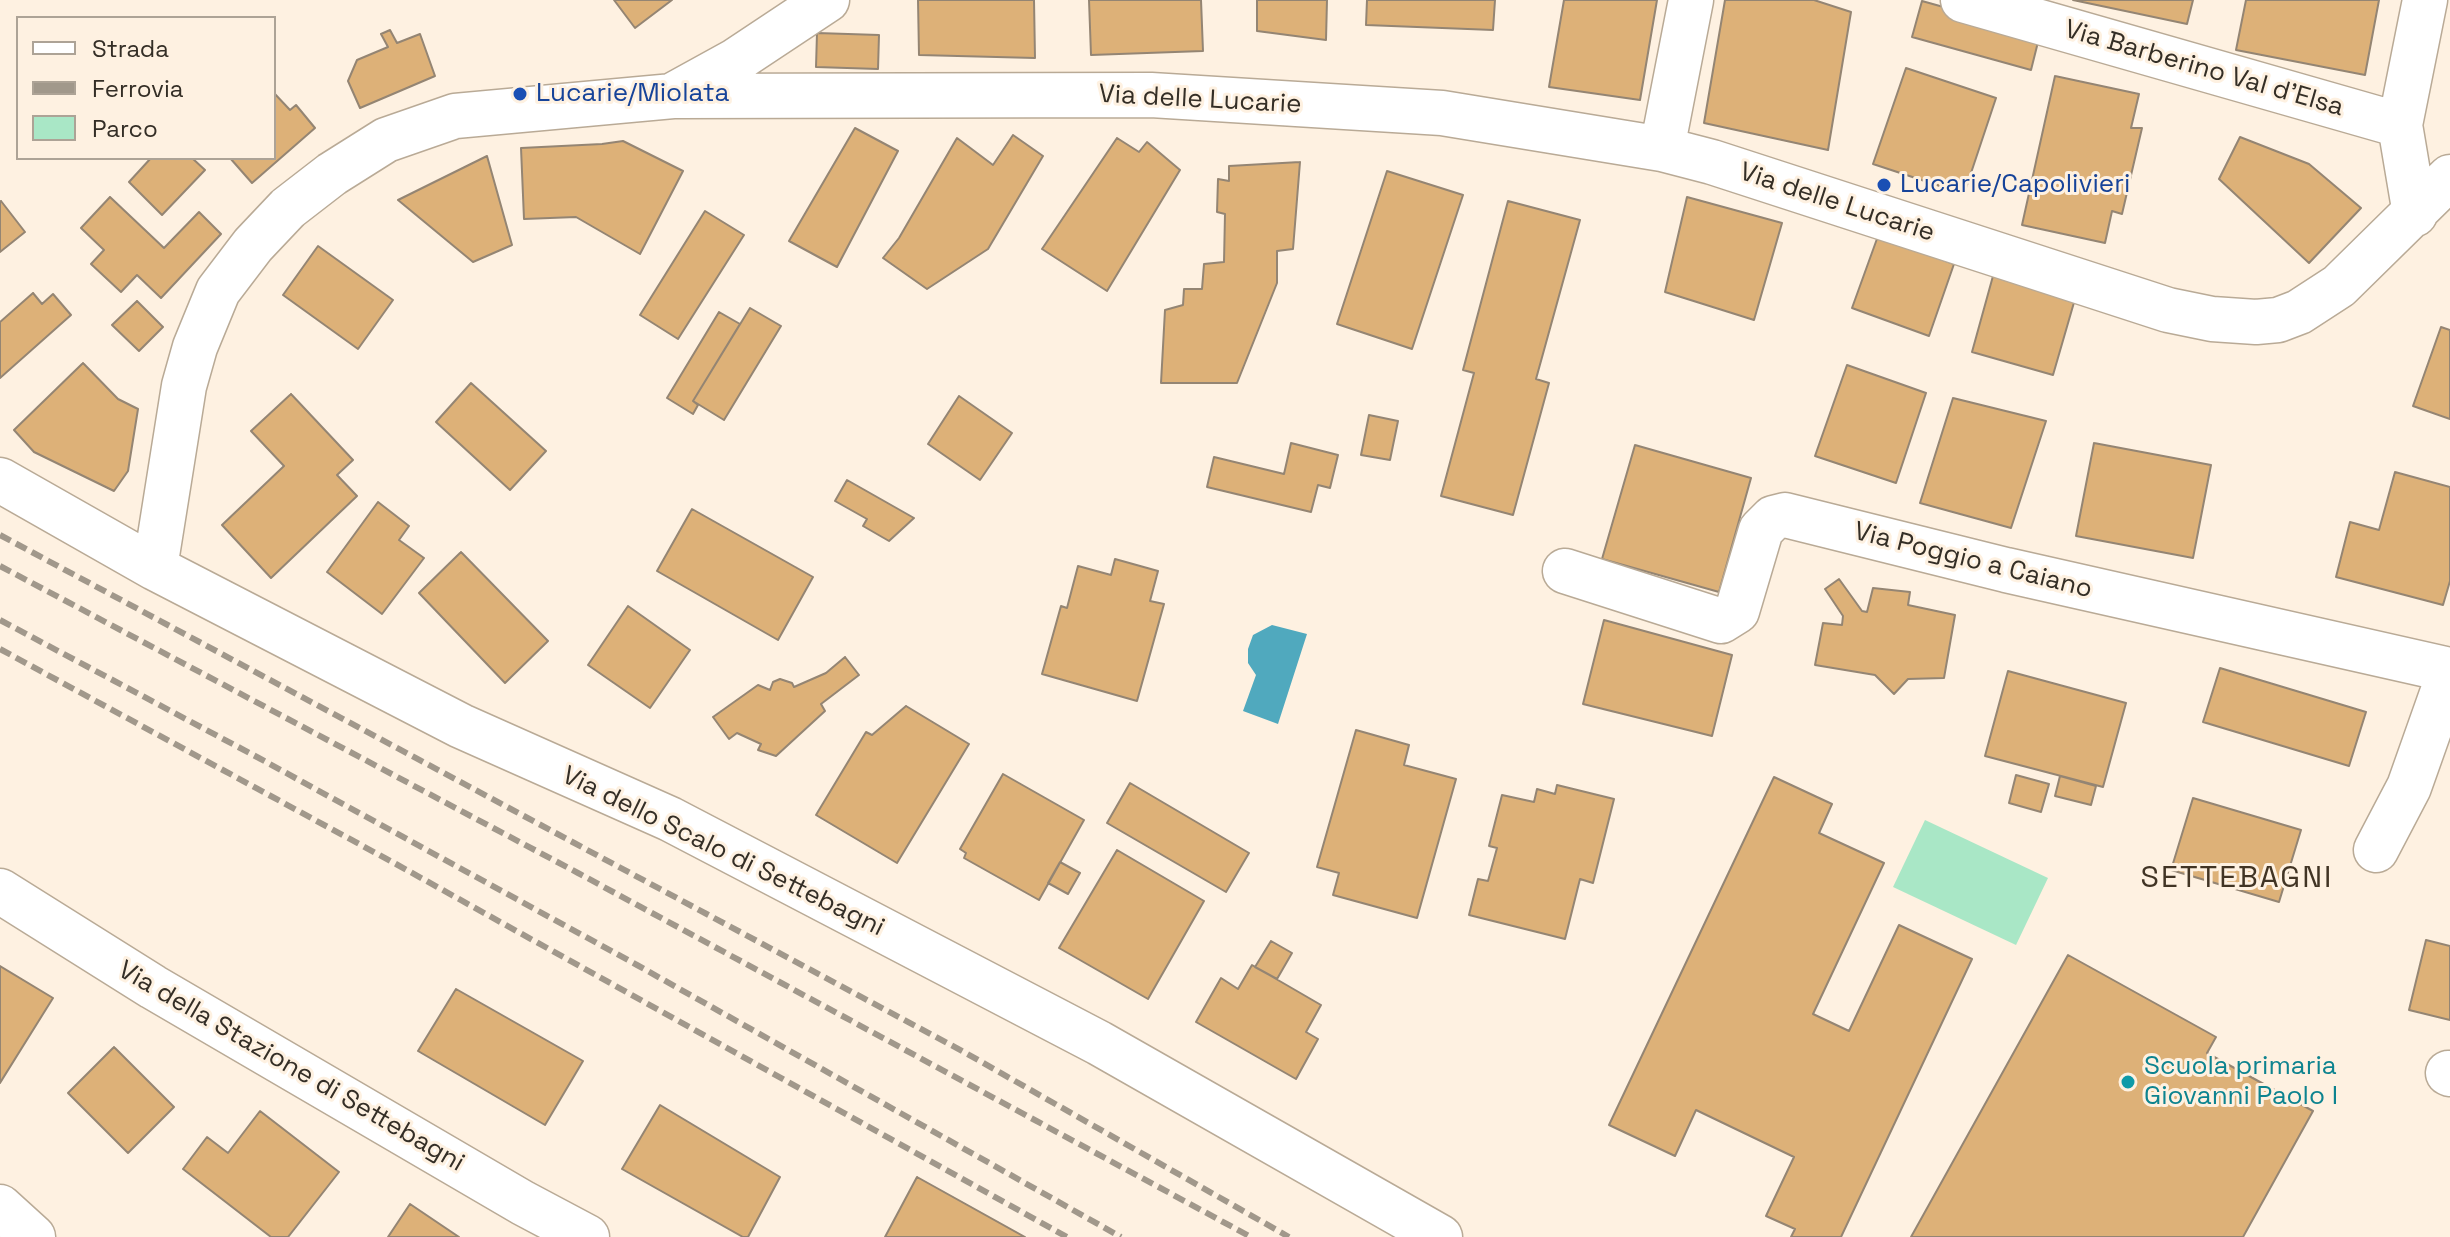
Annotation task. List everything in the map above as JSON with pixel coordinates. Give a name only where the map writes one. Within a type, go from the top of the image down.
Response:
[{"type":"street","points":[[673,96],[735,61],[827,0]]},
{"type":"street","points":[[1662,149],[1691,0]]},
{"type":"street","name":"Via Barberino Val d'Elsa","points":[[1963,0],[2400,125]]},
{"type":"street","points":[[2415,214],[2400,125],[2425,0]]},
{"type":"street","name":"Via delle Lucarie","points":[[155,568],[184,386],[200,333],[218,291],[253,245],[288,208],[332,174],[386,140],[455,116],[673,96],[1151,95],[1442,113],[1662,149],[1712,162],[2168,310],[2236,321],[2278,320],[2311,306],[2339,286],[2450,177]]},
{"type":"street","name":"Via dello Scalo di Settebagni","points":[[0,480],[155,568],[461,726],[670,819],[1099,1043],[1440,1237]]},
{"type":"street","name":"Via Poggio a Caiano","points":[[1565,571],[1721,621],[1737,611],[1761,530],[1773,518],[1785,515],[2006,570],[2450,670]]},
{"type":"street","points":[[2376,850],[2409,787],[2450,670]]},
{"type":"street","name":"Via della Stazione di Settebagni","points":[[0,891],[153,987],[523,1203],[587,1237]]},
{"type":"street","points":[[0,1207],[33,1237]]},
{"type":"green space","points":[[1925,820],[2048,878],[2016,945],[1893,887]]},
{"type":"water","points":[[1272,625],[1307,634],[1278,724],[1243,711],[1256,675],[1248,663],[1248,649],[1253,635]]},
{"type":"building","points":[[614,0],[672,0],[635,28]]},
{"type":"building","points":[[918,0],[1034,0],[1035,58],[919,55]]},
{"type":"building","points":[[1089,0],[1201,0],[1203,51],[1091,55]]},
{"type":"building","points":[[1257,0],[1327,0],[1326,40],[1257,31]]},
{"type":"building","points":[[1367,0],[1495,0],[1493,30],[1366,25]]},
{"type":"building","points":[[1564,0],[1657,0],[1640,100],[1549,87]]},
{"type":"building","points":[[1725,0],[1814,0],[1851,12],[1828,150],[1704,123]]},
{"type":"building","points":[[2073,0],[2193,0],[2187,24]]},
{"type":"building","points":[[2246,0],[2379,0],[2365,75],[2236,50]]},
{"type":"building","points":[[1922,1],[2040,34],[2031,70],[1912,37]]},
{"type":"building","points":[[390,30],[397,43],[420,34],[435,76],[360,108],[348,81],[357,60],[388,47],[381,34]]},
{"type":"building","points":[[817,33],[879,35],[878,69],[816,67]]},
{"type":"building","points":[[1906,68],[1996,98],[1964,194],[1873,164]]},
{"type":"building","points":[[2055,76],[2139,94],[2131,128],[2142,128],[2122,214],[2112,211],[2105,243],[2022,225]]},
{"type":"building","points":[[276,95],[290,110],[296,105],[315,128],[252,183],[232,160],[276,160]]},
{"type":"building","points":[[855,128],[898,151],[837,267],[789,241]]},
{"type":"building","points":[[1013,135],[1043,156],[988,249],[927,289],[883,258],[899,238],[957,138],[993,165]]},
{"type":"building","points":[[2240,137],[2309,164],[2361,208],[2309,263],[2219,179]]},
{"type":"building","points":[[1117,138],[1139,152],[1147,142],[1180,170],[1107,291],[1042,249]]},
{"type":"building","points":[[623,141],[683,171],[640,254],[576,217],[524,219],[521,148]]},
{"type":"building","points":[[487,156],[512,245],[473,262],[398,200]]},
{"type":"building","points":[[149,160],[194,160],[205,170],[162,215],[129,182]]},
{"type":"building","points":[[1300,162],[1293,249],[1277,251],[1277,283],[1237,383],[1161,383],[1165,310],[1183,305],[1184,289],[1202,289],[1204,264],[1224,262],[1225,214],[1217,212],[1218,179],[1229,181],[1229,166]]},
{"type":"building","points":[[1387,171],[1463,195],[1412,349],[1337,324]]},
{"type":"building","points":[[110,197],[164,248],[199,212],[221,234],[161,298],[137,275],[121,292],[91,264],[104,250],[81,228]]},
{"type":"building","points":[[1687,197],[1782,223],[1754,320],[1665,292]]},
{"type":"building","points":[[1508,201],[1580,220],[1536,379],[1549,383],[1513,515],[1441,496],[1474,373],[1463,370]]},
{"type":"building","points":[[0,202],[25,232],[0,252]]},
{"type":"building","points":[[705,211],[744,235],[678,339],[640,315]]},
{"type":"building","points":[[1878,236],[1954,264],[1929,336],[1852,308]]},
{"type":"building","points":[[318,246],[393,300],[358,349],[283,295]]},
{"type":"building","points":[[1993,276],[2075,299],[2053,375],[1972,352]]},
{"type":"building","points":[[33,293],[42,304],[53,294],[71,315],[0,378],[0,322]]},
{"type":"building","points":[[137,301],[163,327],[139,351],[112,325]]},
{"type":"building","points":[[750,308],[781,326],[724,420],[693,401]]},
{"type":"building","points":[[719,312],[740,324],[693,401],[698,405],[693,414],[667,398]]},
{"type":"building","points":[[2441,327],[2450,330],[2450,419],[2413,406]]},
{"type":"building","points":[[83,363],[118,399],[138,409],[128,471],[114,491],[34,452],[14,430]]},
{"type":"building","points":[[1847,365],[1926,393],[1896,483],[1815,456]]},
{"type":"building","points":[[471,383],[546,451],[510,490],[436,422]]},
{"type":"building","points":[[291,394],[353,460],[337,475],[357,496],[271,578],[222,525],[284,466],[251,431]]},
{"type":"building","points":[[959,396],[1012,433],[980,480],[928,444]]},
{"type":"building","points":[[1953,398],[2046,421],[2011,528],[1920,503]]},
{"type":"building","points":[[1369,415],[1398,421],[1390,460],[1361,455]]},
{"type":"building","points":[[1291,443],[1338,455],[1330,488],[1318,485],[1311,512],[1207,487],[1214,457],[1284,474]]},
{"type":"building","points":[[2094,443],[2211,465],[2193,558],[2076,536]]},
{"type":"building","points":[[1635,445],[1751,478],[1719,592],[1602,559]]},
{"type":"building","points":[[2395,472],[2450,487],[2450,581],[2443,605],[2336,577],[2350,522],[2379,530]]},
{"type":"building","points":[[847,480],[914,518],[889,541],[863,526],[867,519],[835,501]]},
{"type":"building","points":[[378,502],[409,526],[399,540],[424,558],[382,614],[327,572]]},
{"type":"building","points":[[692,509],[813,577],[778,640],[657,571]]},
{"type":"building","points":[[461,552],[548,641],[505,683],[419,593]]},
{"type":"building","points":[[1115,559],[1158,571],[1150,601],[1164,604],[1137,701],[1042,674],[1061,606],[1067,608],[1078,566],[1111,575]]},
{"type":"building","points":[[1839,579],[1862,611],[1867,612],[1873,588],[1910,592],[1908,605],[1955,615],[1944,678],[1908,679],[1894,694],[1875,675],[1815,665],[1823,623],[1842,625],[1843,616],[1825,589]]},
{"type":"building","points":[[628,606],[690,650],[650,708],[588,665]]},
{"type":"building","points":[[1604,620],[1732,655],[1712,736],[1583,704]]},
{"type":"building","points":[[845,657],[859,675],[821,704],[825,711],[776,756],[758,750],[761,744],[737,733],[729,739],[713,717],[758,685],[770,690],[773,682],[780,679],[792,683],[794,687],[826,673]]},
{"type":"building","points":[[2220,668],[2366,712],[2349,766],[2203,722]]},
{"type":"building","points":[[2008,671],[2126,703],[2103,787],[1985,756]]},
{"type":"building","points":[[906,706],[969,744],[897,863],[816,815],[866,732],[872,735]]},
{"type":"building","points":[[1356,730],[1409,745],[1404,765],[1456,779],[1417,918],[1333,895],[1339,873],[1317,867]]},
{"type":"building","points":[[1003,774],[1084,820],[1039,900],[964,858],[966,853],[960,849]]},
{"type":"building","points":[[2016,775],[2049,784],[2041,812],[2009,803]]},
{"type":"building","points":[[2060,776],[2096,786],[2091,805],[2055,796]]},
{"type":"building","points":[[1774,777],[1832,804],[1819,833],[1884,863],[1813,1014],[1849,1031],[1899,925],[1972,959],[1841,1237],[1791,1237],[1795,1229],[1766,1216],[1794,1157],[1696,1110],[1675,1156],[1609,1125]]},
{"type":"building","points":[[1130,783],[1249,853],[1226,892],[1107,823]]},
{"type":"building","points":[[1557,785],[1614,799],[1593,883],[1580,879],[1565,939],[1469,915],[1478,879],[1488,881],[1497,848],[1489,846],[1502,795],[1534,802],[1537,789],[1555,794]]},
{"type":"building","points":[[2193,798],[2301,830],[2279,902],[2171,870]]},
{"type":"building","points":[[1117,850],[1204,901],[1148,999],[1059,948]]},
{"type":"building","points":[[1060,862],[1080,873],[1068,894],[1048,883]]},
{"type":"building","points":[[2426,940],[2450,946],[2450,1020],[2409,1010]]},
{"type":"building","points":[[1271,941],[1292,953],[1277,979],[1255,967]]},
{"type":"building","name":"Scuola primaria Giovanni Paolo I","points":[[2068,955],[2216,1037],[2207,1053],[2313,1111],[2243,1237],[1911,1237]]},
{"type":"building","points":[[1252,965],[1321,1005],[1306,1032],[1318,1039],[1296,1079],[1196,1022],[1221,978],[1238,989]]},
{"type":"building","points":[[0,966],[53,998],[0,1083]]},
{"type":"building","points":[[456,989],[583,1061],[545,1125],[418,1051]]},
{"type":"building","points":[[114,1047],[174,1107],[128,1153],[68,1093]]},
{"type":"building","points":[[660,1105],[780,1177],[748,1237],[622,1169]]},
{"type":"building","points":[[260,1111],[339,1172],[288,1237],[271,1237],[183,1169],[207,1137],[228,1153]]},
{"type":"building","points":[[917,1177],[1025,1237],[885,1237]]},
{"type":"building","points":[[410,1204],[459,1237],[388,1237]]},
{"type":"railway","points":[[0,535],[964,1052],[1289,1237]]},
{"type":"railway","points":[[0,566],[578,873],[1251,1237]]},
{"type":"railway","points":[[0,620],[637,965],[1121,1237]]},
{"type":"railway","points":[[0,649],[396,864],[1067,1237]]},
{"type":"place","name":"Lucarie/Miolata","points":[[520,94]]},
{"type":"place","name":"Lucarie/Capolivieri","points":[[1884,185]]},
{"type":"place","name":"Scuola primaria Giovanni Paolo I","points":[[2128,1082]]},
{"type":"district","name":"SETTEBAGNI","points":[[2237,879]]}]
